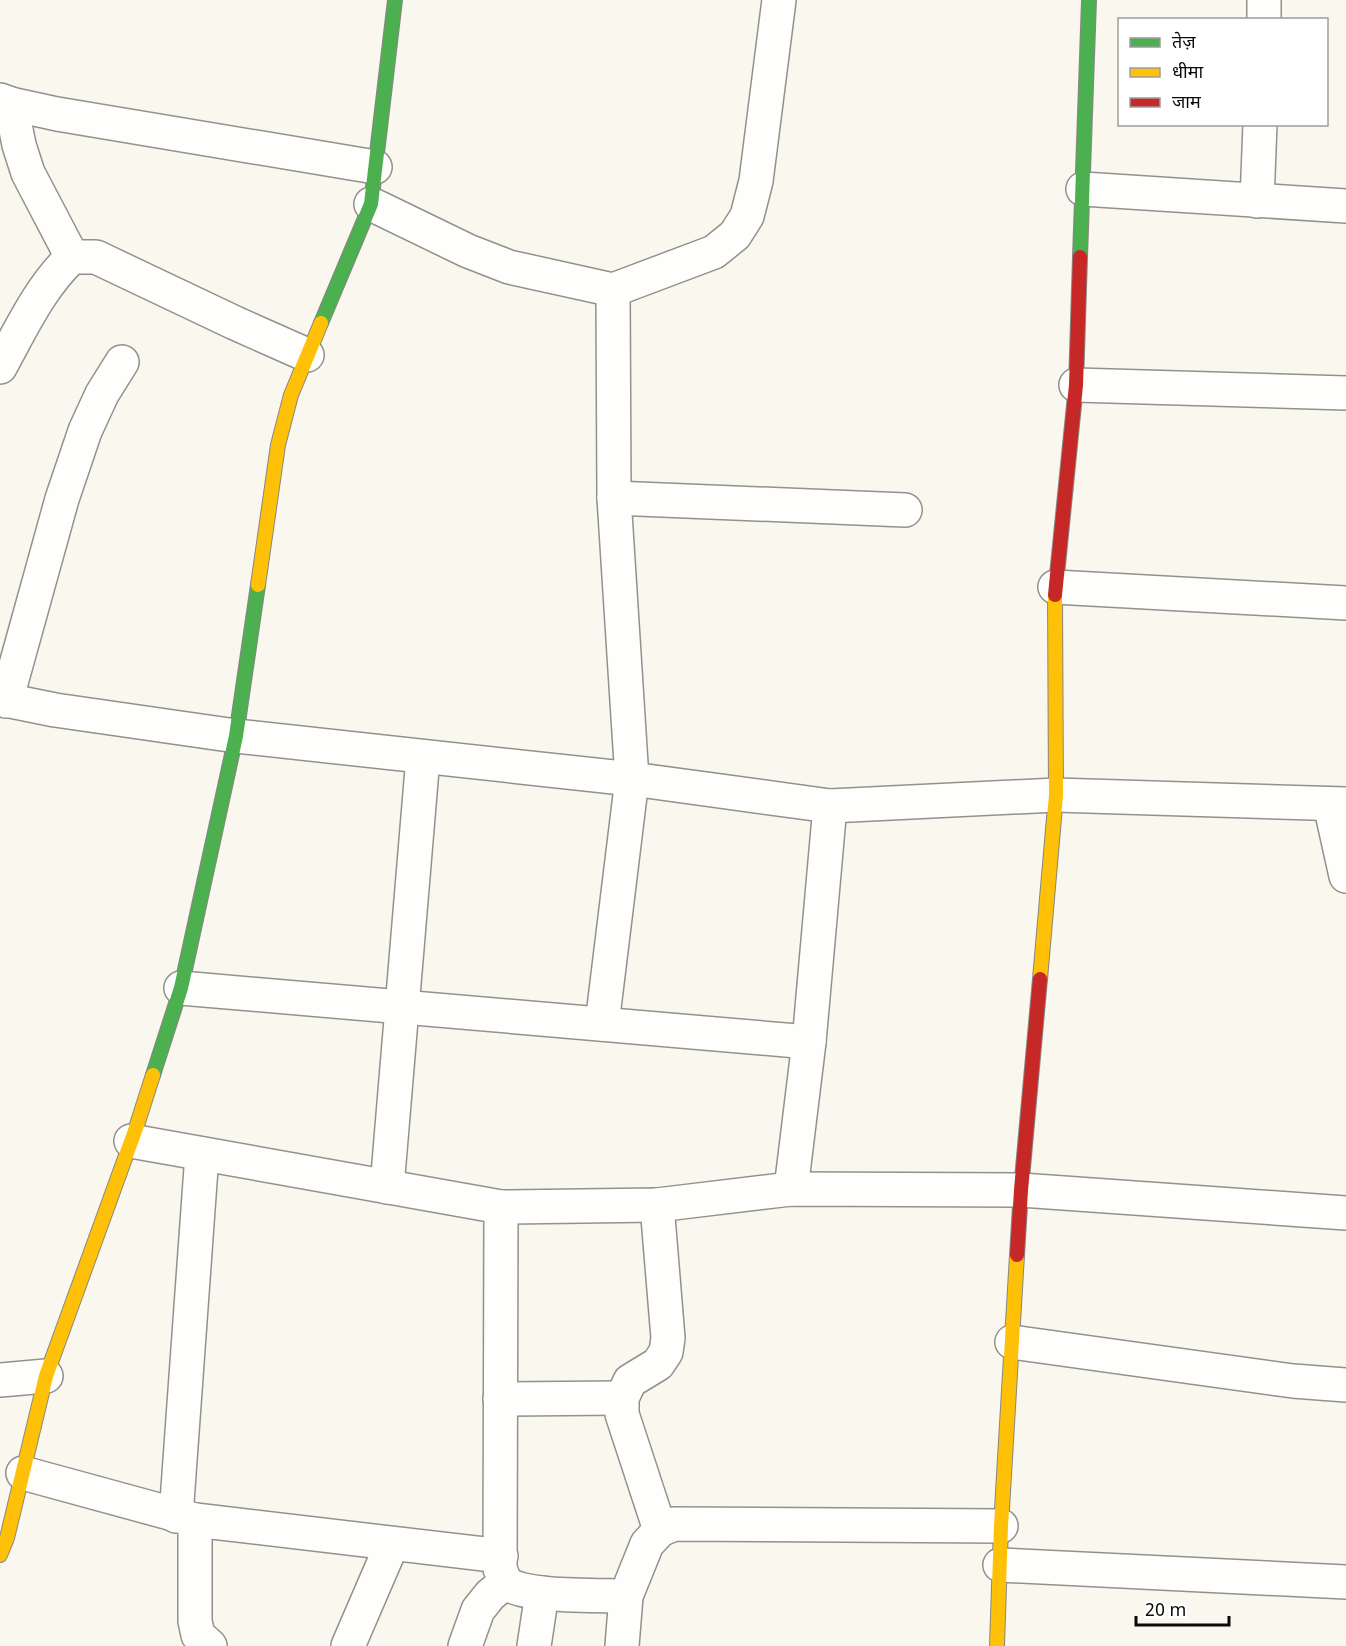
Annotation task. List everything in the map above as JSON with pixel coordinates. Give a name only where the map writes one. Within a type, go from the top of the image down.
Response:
[{"type":"street","points":[[0,1555],[7,1538],[46,1376],[131,1141],[181,988],[236,736],[278,445],[291,395],[370,204],[395,0]]},
{"type":"street","points":[[370,204],[468,251],[509,267],[613,290],[714,252],[735,236],[747,216],[756,181],[779,0]]},
{"type":"street","points":[[998,1646],[1001,1526],[1021,1190],[1056,795],[1055,587],[1076,385],[1089,0]]},
{"type":"street","points":[[1264,0],[1264,18]]},
{"type":"street","points":[[6,102],[57,114],[375,167]]},
{"type":"street","points":[[6,102],[28,173],[72,257]]},
{"type":"street","points":[[1257,201],[1260,126]]},
{"type":"street","points":[[1083,189],[1346,206]]},
{"type":"street","points":[[0,367],[36,304],[57,272],[72,257],[96,257],[307,355]]},
{"type":"street","points":[[602,1024],[632,779],[614,498],[613,290]]},
{"type":"street","points":[[122,362],[102,394],[85,431],[62,499],[3,700],[55,710],[236,736],[632,779],[830,806],[1056,795],[1338,804],[1346,876]]},
{"type":"street","points":[[1076,385],[1346,393]]},
{"type":"street","points":[[614,498],[904,510]]},
{"type":"street","points":[[1055,587],[1346,603]]},
{"type":"street","points":[[387,1187],[423,757]]},
{"type":"street","points":[[791,1189],[809,1042],[830,806]]},
{"type":"street","points":[[181,988],[809,1042]]},
{"type":"street","points":[[131,1141],[501,1207],[657,1205],[791,1189],[1021,1190],[1346,1213]]},
{"type":"street","points":[[202,1154],[186,1518],[195,1620],[198,1635],[210,1646]]},
{"type":"street","points":[[657,1205],[668,1338],[666,1352],[658,1364],[630,1381],[622,1398],[622,1414],[660,1530]]},
{"type":"street","points":[[465,1646],[478,1610],[490,1595],[503,1569],[500,1399],[501,1207]]},
{"type":"street","points":[[1012,1342],[1293,1381],[1346,1385]]},
{"type":"street","points":[[0,1380],[46,1376]]},
{"type":"street","points":[[500,1399],[622,1398]]},
{"type":"street","points":[[23,1473],[186,1518],[392,1544],[503,1569],[520,1590],[626,1596]]},
{"type":"street","points":[[622,1646],[626,1596],[647,1544],[660,1530],[674,1524],[1001,1526]]},
{"type":"street","points":[[348,1646],[392,1544]]},
{"type":"street","points":[[1000,1566],[1346,1582]]},
{"type":"street","points":[[534,1646],[542,1593]]},
{"type":"traffic: fast","points":[[321,323],[371,204],[395,0]]},
{"type":"traffic: fast","points":[[1080,257],[1089,0]]},
{"type":"traffic: fast","points":[[153,1075],[181,988],[236,736],[258,585]]},
{"type":"traffic: slow","points":[[258,585],[278,445],[291,395],[321,323]]},
{"type":"traffic: slow","points":[[1040,979],[1056,795],[1055,595]]},
{"type":"traffic: slow","points":[[0,1555],[7,1538],[46,1376],[153,1075]]},
{"type":"traffic: slow","points":[[997,1646],[1001,1526],[1017,1255]]},
{"type":"traffic: jam","points":[[1055,595],[1076,385],[1080,257]]},
{"type":"traffic: jam","points":[[1017,1255],[1040,979]]}]
